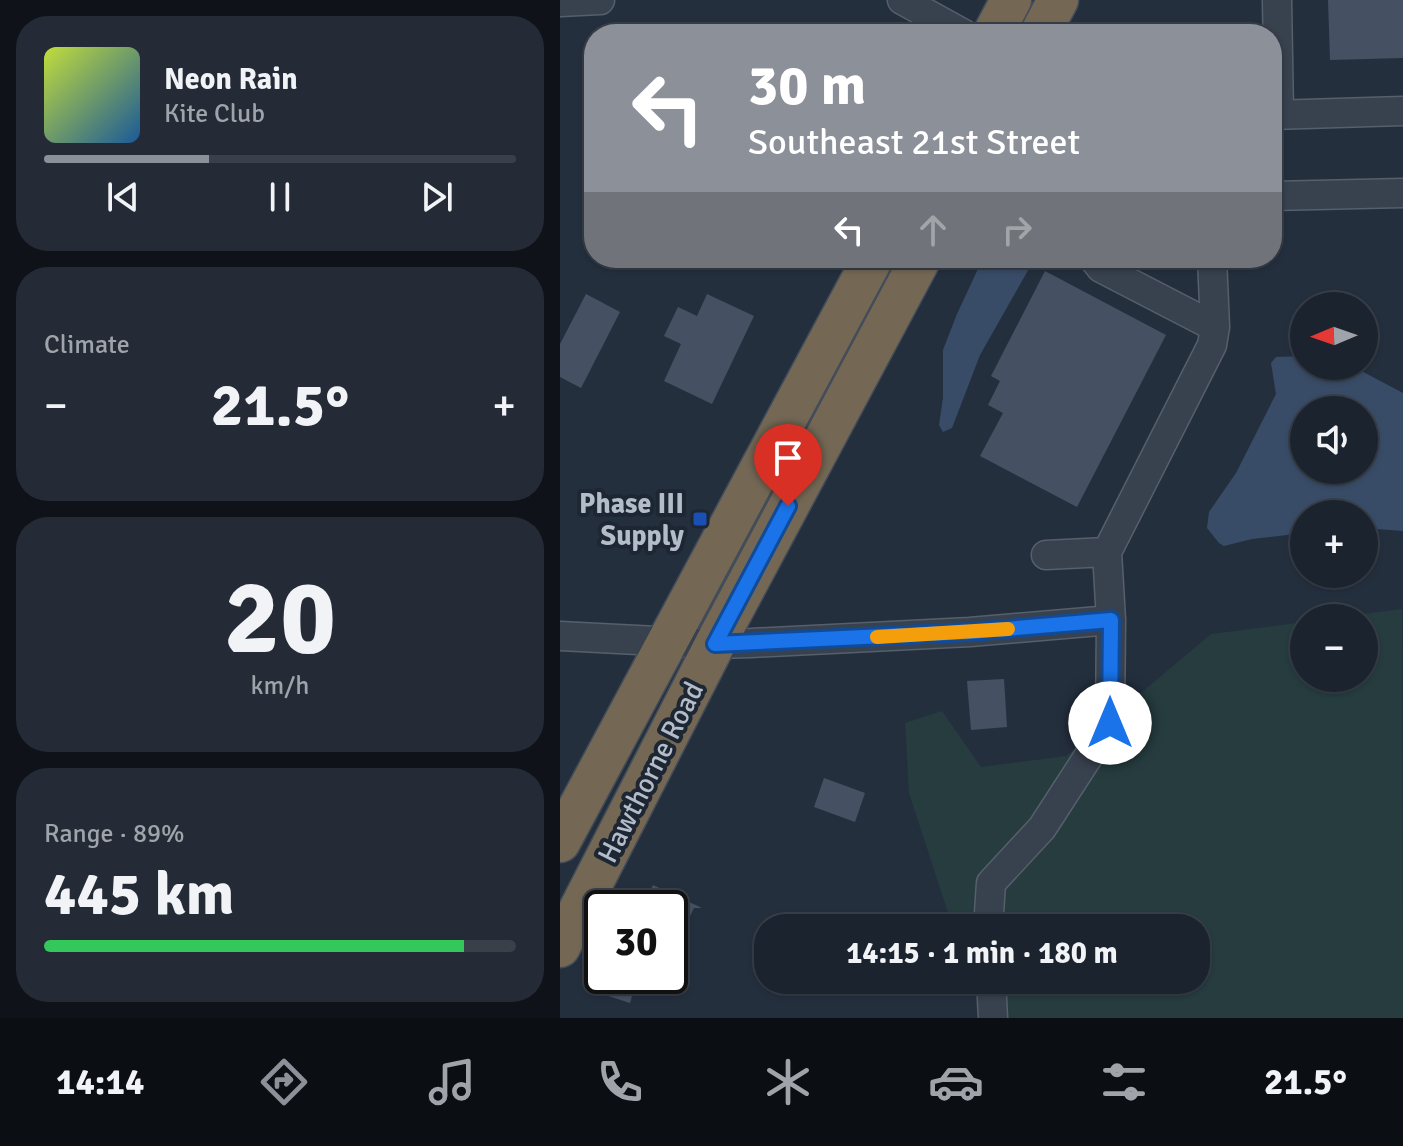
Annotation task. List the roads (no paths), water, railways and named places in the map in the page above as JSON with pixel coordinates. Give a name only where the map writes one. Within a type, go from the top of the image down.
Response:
[{"type":"highway","points":[[998,24],[1011,0]]},
{"type":"highway","points":[[1045,24],[1058,0]]},
{"type":"highway","name":"Hawthorne Road","points":[[560,842],[868,268]]},
{"type":"highway","name":"Hawthorne Road","points":[[560,947],[715,644],[916,268]]},
{"type":"street","points":[[560,2],[600,0]]},
{"type":"street","points":[[902,0],[946,24]]},
{"type":"street","points":[[1277,0],[1277,24]]},
{"type":"street","points":[[1282,114],[1403,111]]},
{"type":"street","points":[[1282,196],[1403,193]]},
{"type":"street","points":[[1101,268],[1215,327]]},
{"type":"street","points":[[989,914],[991,883],[1042,828],[1110,723],[1111,620],[1107,552],[1207,357],[1215,327],[1212,268]]},
{"type":"street","points":[[1046,555],[1107,552]]},
{"type":"street","points":[[560,636],[715,644],[970,632],[1111,620]]},
{"type":"street","points":[[992,994],[993,1018]]},
{"type":"water","points":[[978,268],[1029,268],[980,355],[952,428],[943,432],[939,425],[943,398],[943,350]]},
{"type":"water","points":[[1290,356],[1290,380],[1378,380],[1403,393],[1403,531],[1378,529],[1378,500],[1290,500],[1290,535],[1224,546],[1207,528],[1209,512],[1236,473],[1276,394],[1271,363],[1276,357]]},
{"type":"place","name":"Phase III Supply","points":[[700,519]]}]
